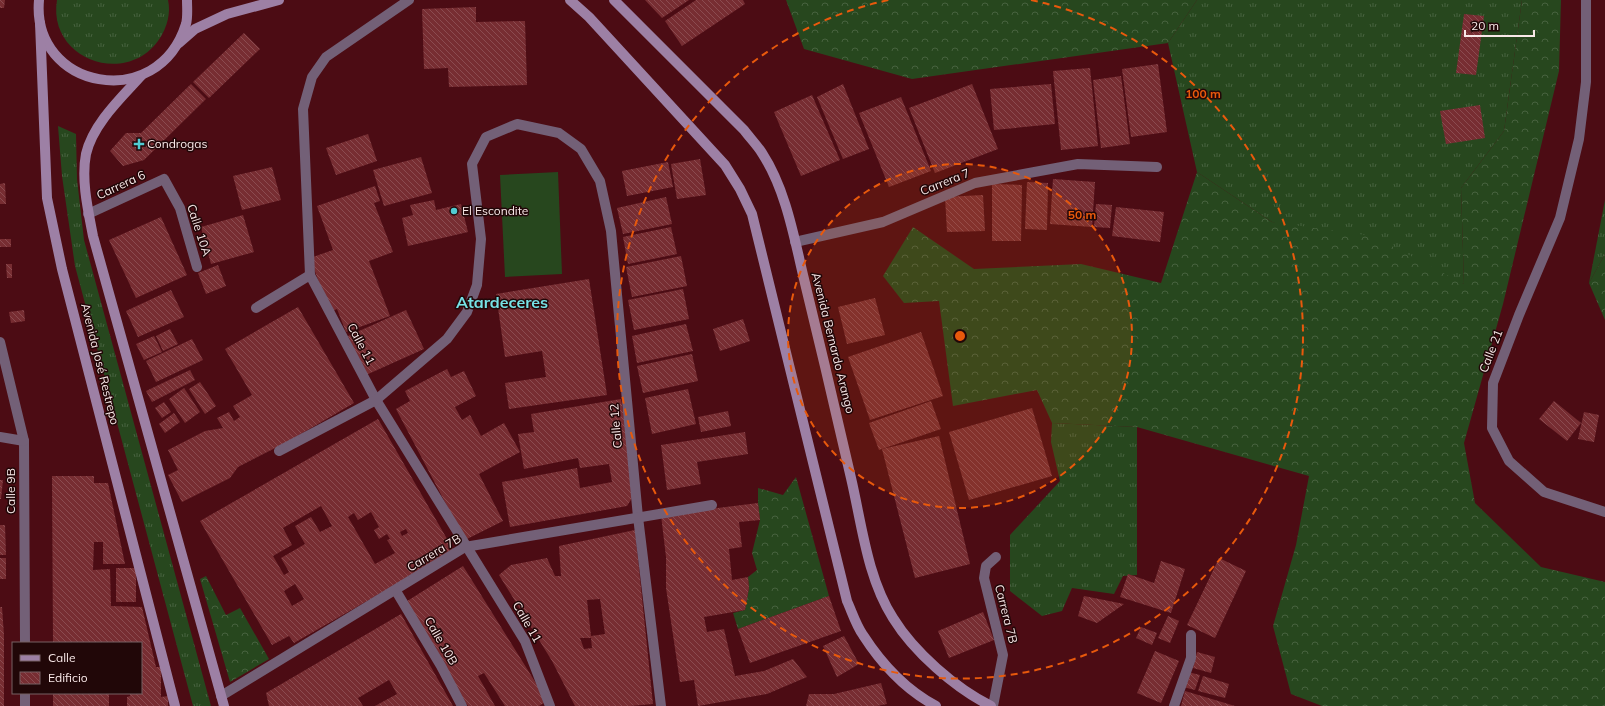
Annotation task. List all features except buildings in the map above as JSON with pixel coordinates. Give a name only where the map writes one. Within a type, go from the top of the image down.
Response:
[{"type":"main road","name":"Avenida José Restrepo","points":[[39,0],[48,198],[62,269],[175,706]]},
{"type":"main road","points":[[178,44],[186,23],[187,0]]},
{"type":"main road","points":[[223,701],[93,236],[88,214],[85,182],[86,154],[94,134],[114,106],[141,76],[162,63],[178,44],[195,28],[227,14],[279,0]]},
{"type":"main road","points":[[570,0],[589,17],[725,165],[740,189],[752,214],[847,601],[862,634],[887,668],[925,700],[936,706]]},
{"type":"main road","name":"Avenida Bernardo Arango","points":[[614,0],[744,130],[762,152],[775,178],[795,242],[875,582],[893,618],[918,651],[950,678],[981,701],[992,706]]},
{"type":"main road","points":[[40,23],[48,43],[61,60],[78,73],[98,80],[120,81],[141,76]]},
{"type":"street","name":"Calle 11","points":[[409,0],[326,57],[312,77],[303,109],[310,275],[376,400],[525,641],[550,706]]},
{"type":"street","name":"Calle 21","points":[[1586,0],[1585,86],[1579,139],[1560,218],[1519,315],[1493,383],[1492,428],[1510,461],[1544,492],[1605,512]]},
{"type":"street","name":"Calle 12","points":[[376,400],[447,339],[467,312],[477,285],[481,239],[472,164],[486,137],[517,124],[559,133],[581,149],[600,181],[611,231],[638,517],[662,706]]},
{"type":"street","name":"Carrera 7","points":[[795,242],[883,222],[975,183],[1078,164],[1157,167]]},
{"type":"street","name":"Carrera 6","points":[[88,214],[164,179]]},
{"type":"street","name":"Calle 10A","points":[[164,179],[180,208],[197,267]]},
{"type":"street","points":[[256,308],[310,275]]},
{"type":"street","name":"Calle 9B","points":[[0,342],[24,441],[25,642]]},
{"type":"street","points":[[279,451],[376,400]]},
{"type":"street","points":[[0,438],[24,441]]},
{"type":"street","name":"Carrera 7B","points":[[223,701],[466,547],[712,505]]},
{"type":"street","name":"Carrera 7B","points":[[992,706],[1003,655],[984,578],[986,566],[996,557]]},
{"type":"street","name":"Calle 10B","points":[[396,591],[442,666],[462,706]]},
{"type":"street","points":[[1174,706],[1191,658],[1191,635]]},
{"type":"street","points":[[25,694],[26,706]]},
{"type":"green space","points":[[57,0],[168,0],[169,15],[165,29],[160,38],[146,53],[129,62],[111,64],[93,60],[77,52],[64,38],[57,21]]},
{"type":"green space","points":[[786,0],[1197,0],[1168,43],[912,79],[804,49]]},
{"type":"green space","points":[[1197,0],[1522,0],[1504,131],[1461,188],[1464,284],[1272,222],[1197,172],[1168,43]]},
{"type":"green space","points":[[1522,0],[1561,0],[1559,71],[1503,304],[1464,443],[1475,503],[1541,567],[1605,582],[1605,706],[1322,706],[1291,694],[1273,626],[1296,545],[1309,476],[1137,427],[1052,423],[1037,390],[953,406],[939,301],[904,303],[883,276],[913,227],[974,269],[1081,264],[1161,283],[1197,172],[1272,222],[1373,236],[1464,284],[1461,188],[1504,131]]},
{"type":"green space","points":[[58,126],[76,134],[77,179],[84,240],[211,706],[193,706],[75,266],[62,176]]},
{"type":"green space","points":[[558,172],[562,274],[505,277],[500,175]]},
{"type":"green space","points":[[1605,200],[1605,254],[1589,283]]},
{"type":"green space","points":[[1605,254],[1605,320],[1589,283]]},
{"type":"green space","points":[[1052,423],[1137,427],[1137,575],[1123,576],[1114,594],[1072,588],[1062,611],[1042,616],[1010,591],[1010,535],[1060,481],[1051,442]]},
{"type":"green space","points":[[796,477],[829,596],[738,629],[733,613],[745,610],[749,588],[748,577],[757,570],[752,553],[760,520],[758,488],[783,495]]},
{"type":"green space","points":[[206,576],[226,615],[240,608],[269,659],[230,682],[200,579]]},
{"type":"place","name":"Condrogas","points":[[139,144]]},
{"type":"place","name":"El Escondite","points":[[454,211]]},
{"type":"district","name":"Atardeceres","points":[[502,302]]}]
